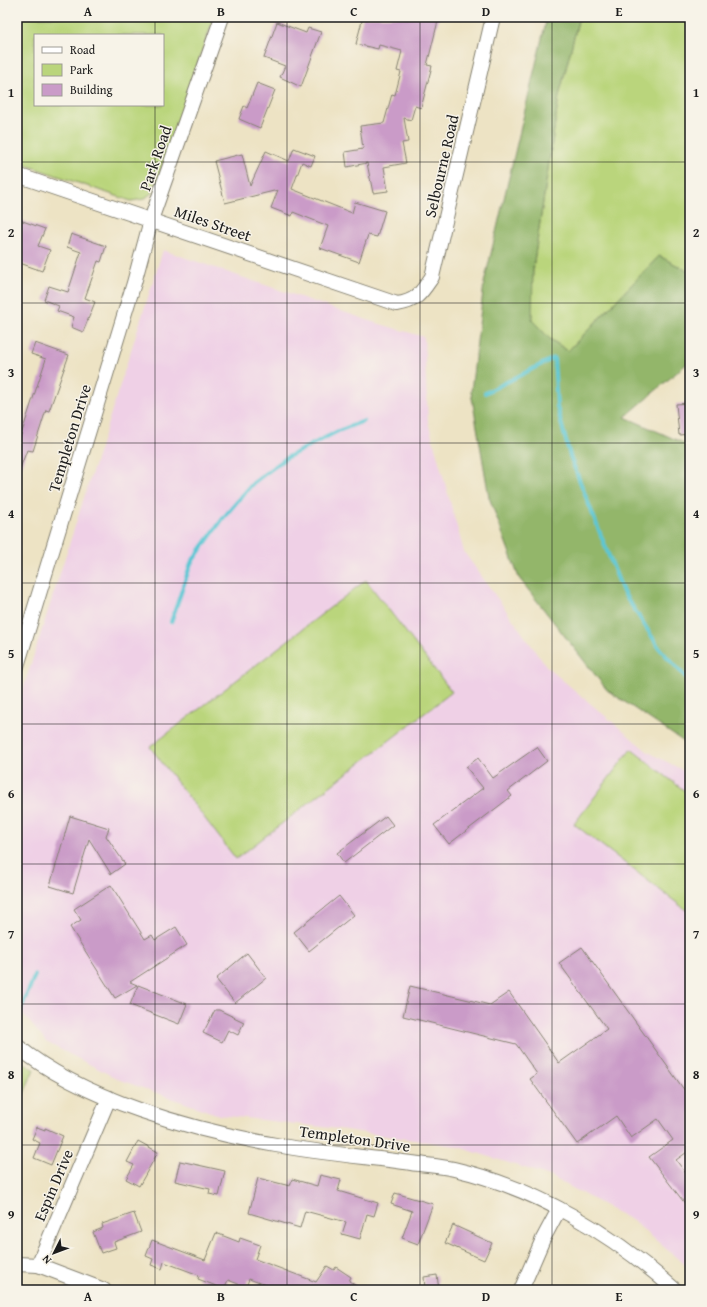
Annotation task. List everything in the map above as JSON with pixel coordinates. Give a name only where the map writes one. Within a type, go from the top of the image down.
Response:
[{"type":"street","name":"Park Road","points":[[151,220],[222,17]]},
{"type":"street","name":"Selbourne Road","points":[[398,304],[410,302],[420,294],[432,277],[493,17]]},
{"type":"street","name":"Miles Street","points":[[17,175],[398,304]]},
{"type":"street","name":"Templeton Drive","points":[[17,666],[134,283],[151,220]]},
{"type":"street","name":"Templeton Drive","points":[[17,1046],[31,1057],[60,1075],[109,1098],[131,1107],[219,1133],[277,1145],[453,1168],[491,1179],[521,1190],[559,1209],[611,1239],[676,1290]]},
{"type":"street","name":"Espin Drive","points":[[38,1265],[109,1098]]},
{"type":"street","points":[[521,1290],[543,1239],[559,1209]]},
{"type":"street","points":[[17,1264],[38,1265],[104,1290]]},
{"type":"shaded area","points":[[163,250],[373,322],[424,337],[428,422],[464,552],[547,667],[648,752],[690,774],[690,1269],[633,1221],[550,1176],[455,1146],[339,1129],[219,1115],[120,1080],[46,1042],[17,1007],[17,708]]},
{"type":"green space","points":[[17,17],[214,17],[153,192],[144,199],[131,201],[17,162]]},
{"type":"green space","points":[[547,17],[579,17],[559,96],[533,268],[532,320],[550,339],[568,351],[659,256],[690,272],[690,361],[625,417],[690,446],[690,746],[607,690],[519,578],[489,497],[471,392],[484,283]]},
{"type":"green space","points":[[579,17],[690,17],[690,272],[659,256],[568,351],[550,339],[531,320],[533,268],[559,96]]},
{"type":"green space","points":[[366,580],[452,692],[236,859],[150,747]]},
{"type":"green space","points":[[631,749],[690,795],[690,913],[574,824]]},
{"type":"green space","points":[[17,1060],[34,1069],[17,1110]]},
{"type":"building","points":[[363,17],[439,17],[427,65],[432,66],[421,108],[415,106],[411,120],[404,118],[408,142],[402,143],[406,163],[384,167],[388,191],[373,193],[367,163],[347,167],[345,152],[363,149],[360,126],[384,123],[392,94],[395,95],[401,72],[397,71],[402,51],[379,45],[378,49],[356,44]]},
{"type":"building","points":[[277,22],[306,33],[308,28],[321,32],[301,87],[280,77],[285,66],[264,58]]},
{"type":"building","points":[[257,83],[275,90],[260,128],[239,119],[244,106],[247,108]]},
{"type":"building","points":[[294,148],[315,156],[311,166],[302,162],[292,189],[352,213],[355,202],[385,211],[377,237],[368,235],[359,262],[320,248],[328,226],[293,212],[292,216],[271,208],[278,190],[225,203],[214,161],[242,154],[250,186],[266,151],[289,161]]},
{"type":"building","points":[[17,219],[45,229],[38,246],[50,250],[42,271],[17,262]]},
{"type":"building","points":[[71,234],[106,246],[101,262],[98,261],[85,298],[95,302],[83,332],[71,327],[74,317],[57,311],[59,306],[44,300],[49,286],[68,292],[81,252],[67,247]]},
{"type":"building","points":[[35,343],[69,355],[49,411],[46,410],[33,451],[27,450],[19,471],[17,470],[17,447],[46,359],[31,354]]},
{"type":"building","points":[[690,403],[690,434],[679,435],[676,404]]},
{"type":"building","points":[[537,747],[547,761],[508,791],[512,796],[449,844],[434,825],[483,788],[466,767],[478,758],[493,778]]},
{"type":"building","points":[[70,816],[109,828],[106,836],[125,864],[111,874],[89,839],[73,893],[50,886]]},
{"type":"building","points":[[386,816],[393,825],[344,863],[337,853]]},
{"type":"building","points":[[111,885],[145,939],[152,935],[155,940],[176,927],[187,945],[130,982],[137,985],[115,998],[70,927],[81,920],[74,909]]},
{"type":"building","points":[[339,896],[354,915],[309,951],[294,932]]},
{"type":"building","points":[[582,947],[690,1098],[690,1150],[676,1160],[690,1179],[690,1210],[649,1157],[673,1140],[658,1119],[631,1138],[616,1116],[577,1144],[530,1079],[537,1074],[516,1044],[403,1016],[410,986],[490,1005],[509,992],[559,1063],[607,1029],[559,963]]},
{"type":"building","points":[[247,953],[266,978],[235,1003],[216,979]]},
{"type":"building","points":[[138,985],[187,1004],[179,1024],[130,1005]]},
{"type":"building","points":[[215,1010],[219,1010],[244,1022],[238,1035],[228,1030],[222,1042],[203,1033]]},
{"type":"building","points":[[37,1127],[45,1130],[45,1128],[63,1136],[51,1165],[34,1158],[40,1143],[32,1139]]},
{"type":"building","points":[[138,1141],[158,1152],[139,1186],[126,1179],[134,1165],[127,1162]]},
{"type":"building","points":[[180,1161],[225,1171],[219,1196],[209,1194],[210,1189],[175,1181]]},
{"type":"building","points":[[320,1175],[341,1180],[338,1191],[378,1203],[374,1216],[367,1214],[360,1239],[342,1234],[346,1222],[305,1211],[300,1228],[249,1213],[258,1178],[290,1186],[292,1179],[317,1186]]},
{"type":"building","points":[[395,1193],[433,1204],[418,1244],[402,1238],[412,1211],[391,1204]]},
{"type":"building","points":[[134,1213],[141,1232],[114,1242],[116,1248],[101,1253],[93,1232],[103,1228],[102,1224]]},
{"type":"building","points":[[453,1225],[492,1243],[484,1260],[445,1243]]},
{"type":"building","points":[[216,1233],[239,1242],[240,1238],[260,1245],[255,1259],[316,1282],[327,1266],[334,1270],[336,1267],[351,1277],[349,1281],[362,1290],[279,1290],[249,1279],[246,1287],[228,1280],[224,1289],[198,1279],[199,1275],[164,1262],[162,1269],[151,1265],[153,1259],[146,1256],[152,1240],[205,1260]]},
{"type":"building","points":[[437,1275],[439,1290],[425,1290],[424,1277]]},
{"type":"waterway","points":[[485,393],[554,358],[557,407],[570,456],[623,592],[660,649],[690,682]]},
{"type":"waterway","points":[[171,622],[191,563],[224,517],[253,483],[286,458],[338,431],[364,421]]},
{"type":"waterway","points":[[18,1016],[35,975]]}]
